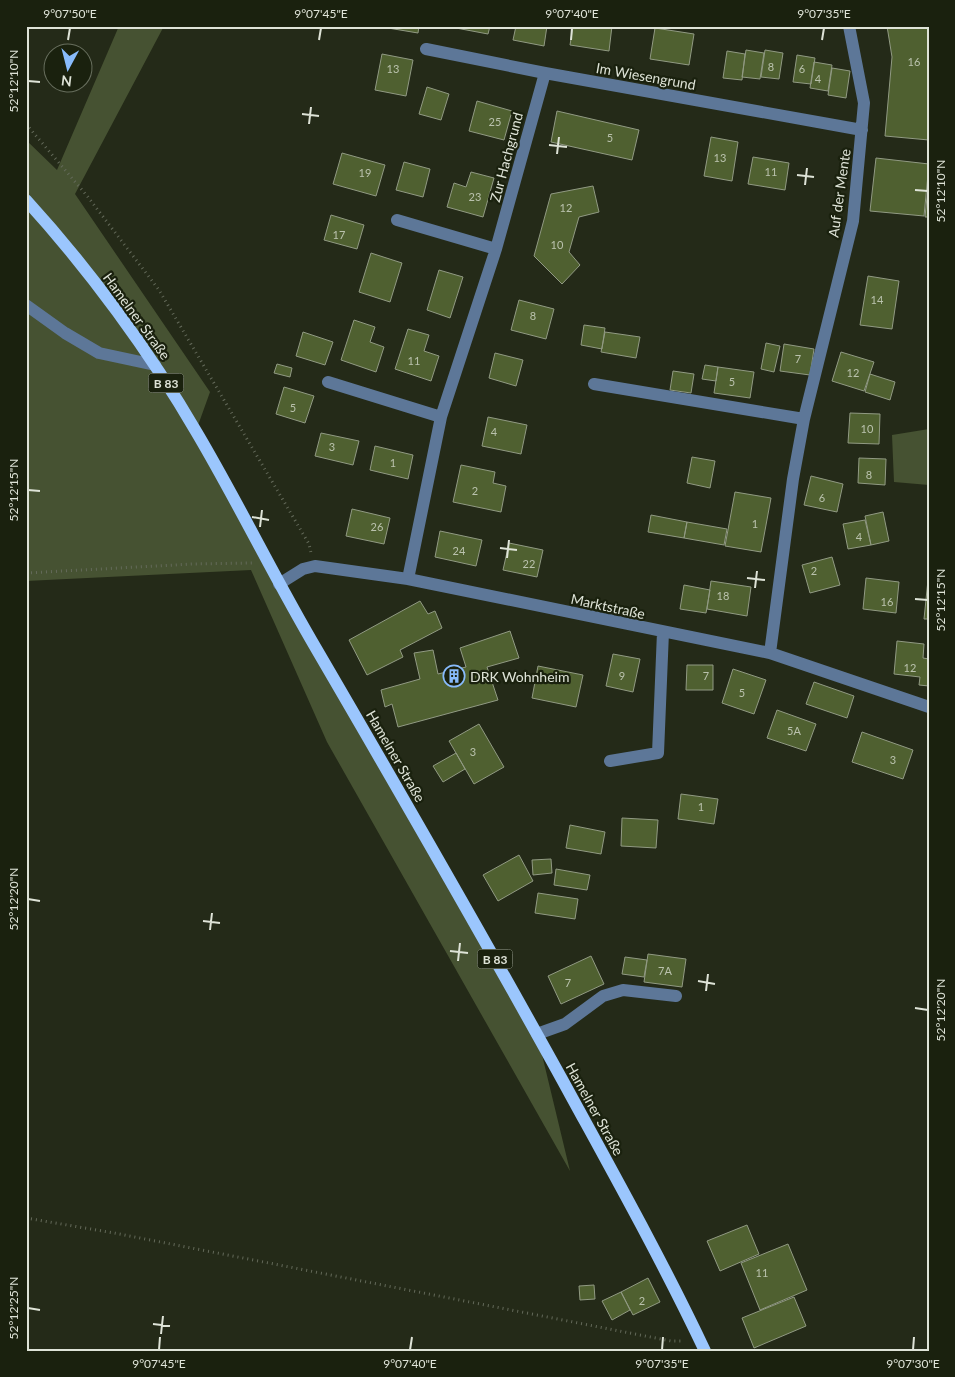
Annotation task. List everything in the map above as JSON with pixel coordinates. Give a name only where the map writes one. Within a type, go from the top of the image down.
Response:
[{"type":"main road","name":"Hamelner Straße","points":[[26,200],[44,218],[101,291],[154,365],[196,430],[279,584],[401,793],[537,1034],[702,1346]]},
{"type":"street","name":"Auf der Mente","points":[[770,653],[793,479],[804,420],[853,221],[864,103],[849,26]]},
{"type":"street","name":"Im Wiesengrund","points":[[426,48],[544,73],[862,130]]},
{"type":"street","name":"Zur Hachgrund","points":[[408,579],[441,417],[496,249],[544,73]]},
{"type":"street","points":[[397,220],[496,249]]},
{"type":"street","points":[[26,305],[64,333],[99,353],[154,365]]},
{"type":"street","points":[[328,382],[441,417]]},
{"type":"street","points":[[594,384],[804,420]]},
{"type":"street","points":[[279,584],[303,570],[315,566]]},
{"type":"street","name":"Marktstraße","points":[[315,566],[408,579],[770,653],[929,707]]},
{"type":"street","points":[[610,761],[658,753],[663,632]]},
{"type":"street","points":[[537,1034],[565,1024],[603,996],[623,990],[676,996]]},
{"type":"path","points":[[26,124],[88,197],[159,290],[309,544],[315,566]]},
{"type":"path","points":[[26,573],[267,562]]},
{"type":"path","points":[[26,1218],[114,1233],[702,1346]]},
{"type":"green space","points":[[119,26],[164,26],[75,194],[210,392],[196,431],[537,1034],[570,1171],[327,742],[251,570],[26,581],[26,140],[57,170]]},
{"type":"green space","points":[[929,429],[929,485],[894,482],[892,435]]},
{"type":"building","points":[[389,26],[419,26],[418,33],[388,28]]},
{"type":"building","points":[[456,26],[490,26],[488,34],[456,28]]},
{"type":"building","points":[[516,26],[547,26],[544,46],[513,40]]},
{"type":"building","points":[[573,26],[612,26],[609,51],[570,45]]},
{"type":"building","points":[[887,26],[929,26],[929,140],[885,136],[892,57]]},
{"type":"building","points":[[655,28],[694,34],[689,65],[650,59]]},
{"type":"building","points":[[746,50],[764,53],[760,79],[742,77]]},
{"type":"building","points":[[765,50],[783,53],[779,79],[761,77]]},
{"type":"building","points":[[727,51],[745,54],[742,80],[723,78]]},
{"type":"building","points":[[382,54],[413,60],[406,96],[375,90]]},
{"type":"building","points":[[797,55],[815,58],[811,84],[793,82]]},
{"type":"building","points":[[814,62],[832,65],[828,91],[810,88]]},
{"type":"building","points":[[832,68],[850,71],[846,98],[828,95]]},
{"type":"building","points":[[427,87],[449,94],[441,120],[419,114]]},
{"type":"building","points":[[477,101],[512,111],[504,140],[469,131]]},
{"type":"building","points":[[557,111],[639,130],[632,160],[551,142]]},
{"type":"building","points":[[711,137],[738,142],[732,181],[704,176]]},
{"type":"building","points":[[342,153],[385,165],[376,196],[333,184]]},
{"type":"building","points":[[753,157],[789,163],[785,190],[748,184]]},
{"type":"building","points":[[876,158],[929,164],[924,216],[870,211]]},
{"type":"building","points":[[404,162],[430,169],[423,197],[396,190]]},
{"type":"building","points":[[471,172],[494,178],[483,217],[447,207],[454,183],[466,187]]},
{"type":"building","points":[[593,186],[599,212],[579,217],[569,252],[580,265],[562,284],[534,256],[551,194]]},
{"type":"building","points":[[928,187],[929,217],[925,217]]},
{"type":"building","points":[[331,215],[364,225],[357,249],[324,240]]},
{"type":"building","points":[[371,253],[402,263],[390,302],[359,292]]},
{"type":"building","points":[[439,270],[463,277],[450,318],[427,310]]},
{"type":"building","points":[[868,276],[899,281],[892,329],[860,325]]},
{"type":"building","points":[[519,300],[554,309],[546,339],[511,330]]},
{"type":"building","points":[[354,320],[375,327],[370,342],[384,347],[376,372],[341,360]]},
{"type":"building","points":[[584,325],[605,328],[602,349],[581,345]]},
{"type":"building","points":[[408,329],[429,335],[424,351],[439,356],[431,381],[395,369]]},
{"type":"building","points":[[303,332],[333,342],[325,365],[296,356]]},
{"type":"building","points":[[605,332],[640,337],[636,358],[601,352]]},
{"type":"building","points":[[766,343],[780,346],[774,372],[761,369]]},
{"type":"building","points":[[784,344],[814,349],[810,375],[780,371]]},
{"type":"building","points":[[841,352],[874,362],[864,391],[832,381]]},
{"type":"building","points":[[495,353],[523,360],[516,386],[489,378]]},
{"type":"building","points":[[277,364],[292,368],[290,377],[274,373]]},
{"type":"building","points":[[705,365],[718,367],[716,381],[702,379]]},
{"type":"building","points":[[718,367],[754,372],[750,398],[714,393]]},
{"type":"building","points":[[673,371],[694,374],[691,393],[670,390]]},
{"type":"building","points":[[870,374],[895,382],[890,400],[865,392]]},
{"type":"building","points":[[284,387],[314,396],[305,423],[276,414]]},
{"type":"building","points":[[850,413],[880,414],[879,444],[848,443]]},
{"type":"building","points":[[488,417],[527,425],[521,454],[482,446]]},
{"type":"building","points":[[321,433],[359,441],[353,465],[315,456]]},
{"type":"building","points":[[375,446],[413,455],[408,479],[370,470]]},
{"type":"building","points":[[692,457],[715,461],[710,488],[687,483]]},
{"type":"building","points":[[859,458],[886,459],[885,485],[858,483]]},
{"type":"building","points":[[461,465],[495,472],[493,483],[506,486],[501,512],[453,502]]},
{"type":"building","points":[[811,476],[843,484],[837,512],[804,505]]},
{"type":"building","points":[[735,492],[771,498],[761,552],[725,546]]},
{"type":"building","points":[[352,509],[390,518],[384,544],[346,536]]},
{"type":"building","points":[[883,512],[889,541],[871,545],[865,516]]},
{"type":"building","points":[[651,515],[687,522],[684,538],[648,532]]},
{"type":"building","points":[[865,520],[871,545],[848,549],[843,524]]},
{"type":"building","points":[[687,522],[727,529],[724,545],[684,538]]},
{"type":"building","points":[[440,531],[482,540],[476,566],[435,557]]},
{"type":"building","points":[[509,543],[543,550],[537,577],[503,570]]},
{"type":"building","points":[[832,557],[840,585],[810,593],[802,565]]},
{"type":"building","points":[[866,578],[899,582],[896,613],[863,609]]},
{"type":"building","points":[[928,580],[929,619],[924,619]]},
{"type":"building","points":[[711,581],[751,587],[747,616],[707,609]]},
{"type":"building","points":[[684,585],[710,590],[706,613],[680,609]]},
{"type":"building","points":[[420,601],[428,614],[435,611],[442,628],[400,650],[403,657],[367,675],[349,640]]},
{"type":"building","name":"DRK Wohnheim","points":[[510,631],[519,658],[487,667],[498,700],[398,727],[392,704],[385,707],[381,690],[420,679],[414,653],[433,650],[438,674],[466,667],[460,648]]},
{"type":"building","points":[[897,641],[924,644],[923,658],[929,659],[929,686],[919,685],[920,677],[894,674]]},
{"type":"building","points":[[613,654],[640,659],[633,692],[606,686]]},
{"type":"building","points":[[687,665],[713,665],[713,690],[686,690]]},
{"type":"building","points":[[538,666],[583,675],[576,707],[532,698]]},
{"type":"building","points":[[733,669],[766,680],[754,714],[722,703]]},
{"type":"building","points":[[814,682],[854,696],[847,718],[806,704]]},
{"type":"building","points":[[777,710],[816,724],[806,751],[767,738]]},
{"type":"building","points":[[479,724],[504,767],[474,784],[449,741]]},
{"type":"building","points":[[862,732],[913,750],[903,779],[852,762]]},
{"type":"building","points":[[456,753],[465,769],[443,782],[433,766]]},
{"type":"building","points":[[681,794],[718,799],[714,824],[678,819]]},
{"type":"building","points":[[622,818],[658,820],[656,848],[621,846]]},
{"type":"building","points":[[570,825],[605,832],[601,854],[566,848]]},
{"type":"building","points":[[519,855],[533,881],[498,901],[483,875]]},
{"type":"building","points":[[551,859],[552,873],[533,875],[532,860]]},
{"type":"building","points":[[556,869],[590,875],[587,890],[554,885]]},
{"type":"building","points":[[538,893],[578,899],[575,919],[535,913]]},
{"type":"building","points":[[648,954],[686,959],[682,987],[644,982]]},
{"type":"building","points":[[591,956],[604,984],[561,1004],[548,976]]},
{"type":"building","points":[[625,957],[647,960],[644,977],[622,974]]},
{"type":"building","points":[[747,1225],[759,1254],[720,1271],[707,1241]]},
{"type":"building","points":[[788,1244],[807,1290],[760,1310],[741,1263]]},
{"type":"building","points":[[648,1278],[660,1302],[633,1315],[621,1292]]},
{"type":"building","points":[[594,1285],[595,1299],[580,1300],[579,1286]]},
{"type":"building","points":[[621,1292],[630,1310],[612,1320],[602,1301]]},
{"type":"building","points":[[794,1297],[806,1326],[754,1348],[742,1318]]},
{"type":"place","name":"DRK Wohnheim","points":[[454,676]]}]
